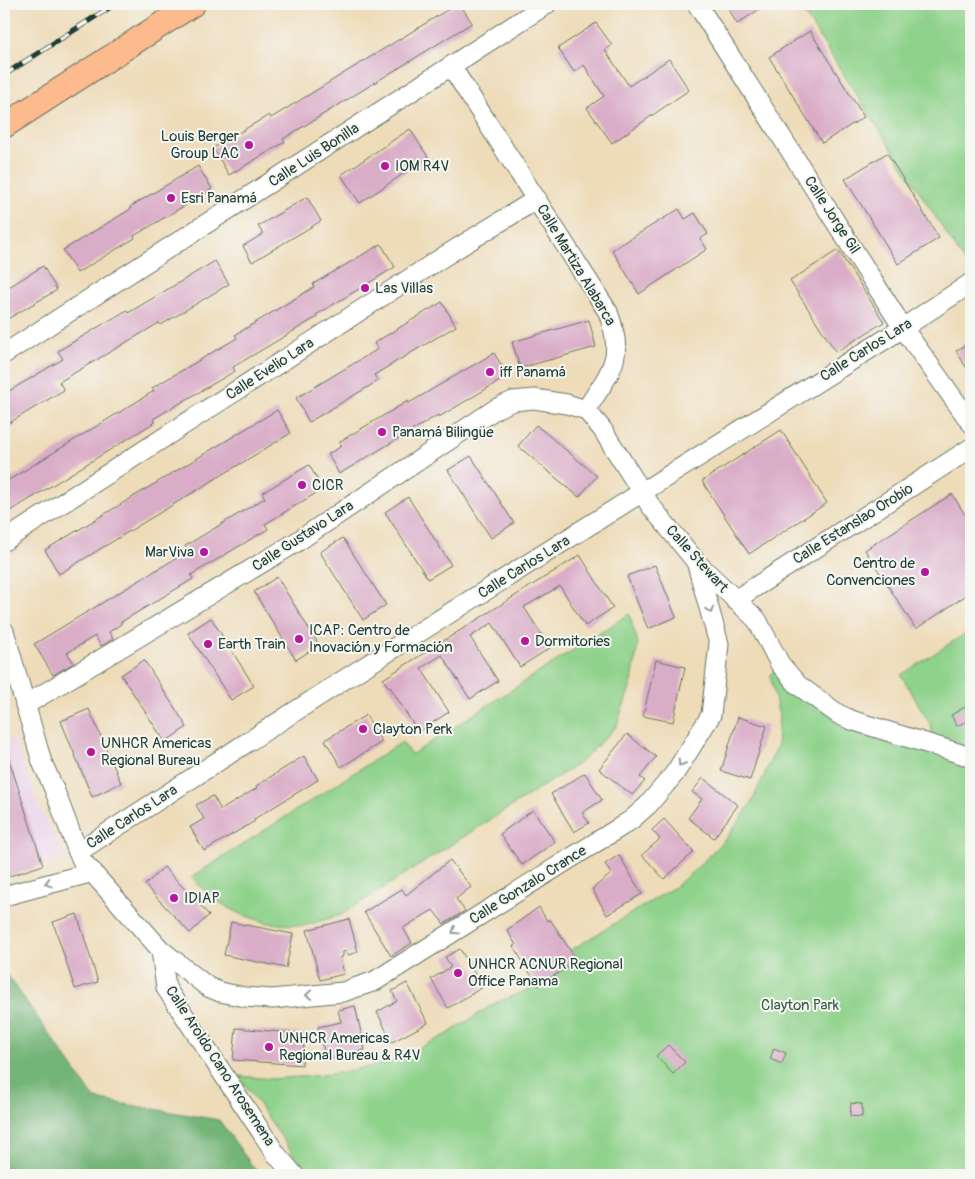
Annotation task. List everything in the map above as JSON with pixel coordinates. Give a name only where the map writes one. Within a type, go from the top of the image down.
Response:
[{"type":"main road","points":[[4,126],[193,4]]},
{"type":"street","name":"Calle Luis Bonilla","points":[[4,354],[548,4]]},
{"type":"street","name":"Calle Jorge Gil","points":[[697,4],[903,328],[971,423]]},
{"type":"street","name":"Calle Martiza Alabarca","points":[[452,66],[608,312],[615,330],[617,345],[612,367],[586,410]]},
{"type":"street","name":"Calle Evelio Lara","points":[[4,541],[443,257],[537,199]]},
{"type":"street","name":"Calle Carlos Lara","points":[[78,852],[345,678],[642,493],[971,283]]},
{"type":"street","name":"Calle Gustavo Lara","points":[[25,705],[295,543],[505,404],[513,401],[534,400],[566,404],[586,410]]},
{"type":"street","points":[[586,410],[602,429],[642,493]]},
{"type":"street","name":"Calle Estanslao Orobio","points":[[735,600],[971,448]]},
{"type":"street","name":"Calle Stewart","points":[[642,493],[696,563],[757,620],[780,664],[798,685],[838,714],[850,720],[971,757]]},
{"type":"street","name":"Calle Gonzalo Crance","points":[[4,631],[42,762],[83,862],[161,950],[208,987],[220,992],[245,997],[272,999],[343,992],[375,981],[614,831],[642,810],[675,772],[710,716],[719,644],[696,563]]},
{"type":"street","points":[[4,896],[93,872]]},
{"type":"street","name":"Calle Aroldo Cano Arosemena","points":[[161,950],[166,988],[276,1154],[294,1175]]},
{"type":"street","points":[[176,1003],[179,994],[184,989],[194,985],[208,987]]},
{"type":"shaded area","points":[[14,738],[38,804],[65,858],[4,878],[4,742]]},
{"type":"green space","points":[[798,4],[971,4],[971,265],[968,267]]},
{"type":"green space","points":[[629,614],[638,643],[632,682],[616,727],[581,762],[341,915],[303,926],[268,923],[240,914],[210,897],[192,877],[402,742],[411,755]]},
{"type":"green space","name":"Clayton Park","points":[[971,630],[971,1175],[312,1175],[296,1158],[239,1076],[272,1079],[324,1075],[389,1063],[446,1035],[495,1003],[538,986],[577,961],[571,950],[676,886],[698,867],[727,837],[751,804],[777,747],[779,716],[770,675],[780,664],[820,702],[931,744],[932,727],[901,675]]},
{"type":"green space","points":[[4,973],[9,977],[95,1099],[219,1120],[259,1175],[4,1175]]},
{"type":"building","points":[[457,4],[460,4],[472,23],[283,139],[285,142],[229,175],[213,148],[269,115],[271,118]]},
{"type":"building","points":[[726,4],[767,4],[737,24]]},
{"type":"building","points":[[596,23],[612,45],[605,50],[629,86],[669,59],[689,90],[612,143],[587,108],[604,96],[584,65],[574,72],[558,48]]},
{"type":"building","points":[[810,31],[864,117],[822,143],[769,57]]},
{"type":"building","name":"IOM R4V","points":[[410,129],[428,157],[360,203],[341,175]]},
{"type":"building","points":[[887,153],[939,238],[898,264],[845,179]]},
{"type":"building","points":[[198,166],[212,189],[77,273],[63,250]]},
{"type":"building","points":[[307,197],[321,221],[252,262],[243,246],[263,234],[258,226]]},
{"type":"building","points":[[679,209],[685,219],[695,213],[708,234],[700,239],[707,249],[639,294],[612,250]]},
{"type":"building","points":[[381,244],[395,267],[316,315],[317,317],[233,367],[235,371],[153,419],[155,422],[4,515],[4,483],[154,391],[152,388],[237,338],[235,335],[314,287],[313,284]]},
{"type":"building","points":[[838,250],[884,322],[836,352],[790,281]]},
{"type":"building","points":[[215,261],[229,284],[161,325],[159,323],[59,382],[64,390],[4,426],[4,394],[63,359],[58,351],[127,310],[128,313]]},
{"type":"building","points":[[43,266],[57,290],[4,321],[4,290]]},
{"type":"building","points":[[442,302],[456,326],[374,375],[378,381],[309,422],[296,398],[378,349],[374,343]]},
{"type":"building","points":[[589,320],[596,347],[520,368],[512,342]]},
{"type":"building","points":[[971,341],[971,375],[956,351]]},
{"type":"building","points":[[494,353],[508,376],[339,474],[328,454],[342,446],[339,442]]},
{"type":"building","points":[[277,410],[291,433],[59,574],[45,550]]},
{"type":"building","points":[[536,425],[597,476],[579,497],[518,446]]},
{"type":"building","points":[[781,430],[827,503],[749,554],[702,481]]},
{"type":"building","points":[[471,456],[514,523],[491,538],[448,470]]},
{"type":"building","points":[[309,465],[323,489],[265,524],[268,529],[191,575],[193,579],[121,622],[121,624],[109,632],[113,639],[101,646],[95,636],[67,653],[74,663],[53,675],[34,644],[188,551],[185,546],[265,498],[262,493]]},
{"type":"building","name":"Centro de Convenciones","points":[[952,494],[971,524],[971,542],[967,545],[971,551],[971,592],[916,629],[865,550]]},
{"type":"building","points":[[408,497],[451,565],[428,579],[385,512]]},
{"type":"building","points":[[343,538],[386,605],[363,620],[320,552]]},
{"type":"building","name":"Dormitories","points":[[580,555],[613,608],[585,626],[560,586],[524,607],[550,648],[520,667],[492,623],[470,637],[498,681],[470,699],[442,655],[421,668],[449,712],[418,732],[383,679]]},
{"type":"building","points":[[655,565],[676,617],[648,629],[627,576]]},
{"type":"building","points":[[277,577],[319,645],[296,660],[254,592]]},
{"type":"building","points":[[211,618],[254,686],[231,700],[188,633]]},
{"type":"building","points":[[144,660],[187,727],[165,742],[121,675]]},
{"type":"building","points":[[656,660],[685,667],[673,722],[643,716]]},
{"type":"building","points":[[967,706],[971,713],[971,719],[957,726],[951,715]]},
{"type":"building","name":"UNHCR Americas Regional Bureau","points":[[89,709],[121,783],[92,797],[61,721]]},
{"type":"building","points":[[366,715],[382,742],[341,767],[325,740]]},
{"type":"building","points":[[738,717],[767,726],[750,780],[721,771]]},
{"type":"building","points":[[627,734],[656,757],[640,777],[645,781],[632,795],[599,769]]},
{"type":"building","points":[[6,750],[43,865],[4,878],[4,751]]},
{"type":"building","points":[[304,756],[318,780],[204,851],[190,827],[204,819],[196,805],[213,796],[221,810]]},
{"type":"building","points":[[585,773],[602,800],[582,813],[589,823],[574,832],[551,794]]},
{"type":"building","points":[[703,778],[738,805],[714,838],[688,818],[702,799],[692,792]]},
{"type":"building","points":[[533,810],[555,842],[522,865],[500,834]]},
{"type":"building","points":[[664,819],[694,852],[664,879],[642,855],[660,839],[652,830]]},
{"type":"building","points":[[619,855],[642,894],[607,915],[592,889],[611,874],[605,864]]},
{"type":"building","points":[[450,860],[471,887],[456,899],[465,911],[444,924],[433,910],[403,928],[412,943],[391,956],[364,912],[402,889],[406,895]]},
{"type":"building","points":[[164,867],[209,915],[190,933],[145,885]]},
{"type":"building","points":[[539,907],[547,921],[550,919],[577,961],[538,986],[513,946],[516,945],[507,930]]},
{"type":"building","points":[[77,914],[98,982],[75,989],[53,922]]},
{"type":"building","points":[[349,919],[358,952],[348,955],[346,951],[343,952],[343,956],[340,957],[344,974],[320,980],[307,930]]},
{"type":"building","points":[[231,922],[293,934],[286,968],[224,955]]},
{"type":"building","name":"UNHCR ACNUR Regional Office Panama","points":[[460,949],[483,987],[448,1008],[431,979],[451,967],[445,957]]},
{"type":"building","points":[[407,983],[428,1023],[392,1042],[377,1012],[397,1001],[392,991]]},
{"type":"building","points":[[355,1006],[365,1050],[326,1059],[318,1027],[341,1022],[338,1010]]},
{"type":"building","name":"UNHCR Americas Regional Bureau & R4V","points":[[236,1028],[305,1034],[302,1065],[233,1060]]},
{"type":"building","points":[[668,1045],[685,1062],[673,1074],[656,1056]]},
{"type":"building","points":[[774,1048],[786,1053],[782,1064],[770,1059]]},
{"type":"building","points":[[851,1103],[862,1104],[862,1117],[850,1116]]},
{"type":"railway","points":[[4,75],[115,4]]},
{"type":"place","name":"Louis Berger Group LAC","points":[[249,145]]},
{"type":"place","name":"IOM R4V","points":[[385,166]]},
{"type":"place","name":"Esri Panamá","points":[[171,198]]},
{"type":"place","name":"Las Villas","points":[[365,288]]},
{"type":"place","name":"iff Panamá","points":[[490,372]]},
{"type":"place","name":"Panamá Bilingüe","points":[[382,432]]},
{"type":"place","name":"CICR","points":[[302,485]]},
{"type":"place","name":"MarViva","points":[[204,552]]},
{"type":"place","name":"Centro de Convenciones","points":[[925,572]]},
{"type":"place","name":"ICAP: Centro de Inovación y Formación","points":[[299,639]]},
{"type":"place","name":"Dormitories","points":[[525,641]]},
{"type":"place","name":"Earth Train","points":[[208,644]]},
{"type":"place","name":"Clayton Perk","points":[[363,729]]},
{"type":"place","name":"UNHCR Americas Regional Bureau","points":[[91,752]]},
{"type":"place","name":"IDIAP","points":[[174,898]]},
{"type":"place","name":"UNHCR ACNUR Regional Office Panama","points":[[458,973]]},
{"type":"place","name":"UNHCR Americas Regional Bureau & R4V","points":[[269,1047]]}]
